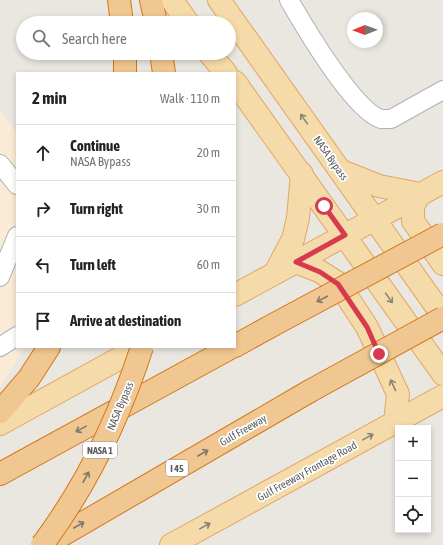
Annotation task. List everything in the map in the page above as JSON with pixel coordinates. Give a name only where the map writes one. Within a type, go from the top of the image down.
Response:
[{"type":"highway","points":[[119,0],[121,16]]},
{"type":"highway","points":[[151,0],[154,16]]},
{"type":"highway","points":[[125,60],[125,72]]},
{"type":"highway","points":[[162,60],[164,72]]},
{"type":"highway","points":[[236,345],[443,234]]},
{"type":"highway","name":"Gulf Freeway","points":[[43,545],[310,391],[443,317]]},
{"type":"highway","points":[[2,417],[48,348]]},
{"type":"highway","name":"NASA Bypass","points":[[43,545],[76,495],[96,459],[131,380],[141,348]]},
{"type":"highway","points":[[0,474],[230,348]]},
{"type":"main road","points":[[172,0],[183,16]]},
{"type":"main road","name":"NASA Bypass","points":[[219,0],[230,16]]},
{"type":"main road","name":"NASA Bypass","points":[[236,24],[443,317]]},
{"type":"main road","points":[[215,60],[225,72]]},
{"type":"main road","points":[[236,83],[443,374]]},
{"type":"main road","points":[[340,171],[379,186],[420,194]]},
{"type":"main road","points":[[275,274],[293,239],[298,218],[302,174]]},
{"type":"main road","points":[[236,294],[443,182]]},
{"type":"main road","points":[[420,194],[413,206],[413,221],[443,264]]},
{"type":"main road","points":[[296,262],[320,272],[338,284],[367,327],[398,394],[395,422]]},
{"type":"main road","points":[[2,417],[139,348]]},
{"type":"main road","name":"Gulf Freeway Frontage Road","points":[[171,545],[443,396]]},
{"type":"lane","points":[[289,0],[329,66],[359,102],[381,119],[391,120],[443,90]]},
{"type":"lane","points":[[0,164],[16,184]]},
{"type":"lane","points":[[0,277],[16,238]]},
{"type":"shaded area","points":[[0,111],[16,132],[16,348],[24,348],[0,388]]},
{"type":"route","points":[[324,206],[345,235],[296,262],[320,272],[338,284],[367,327],[379,354]]}]
